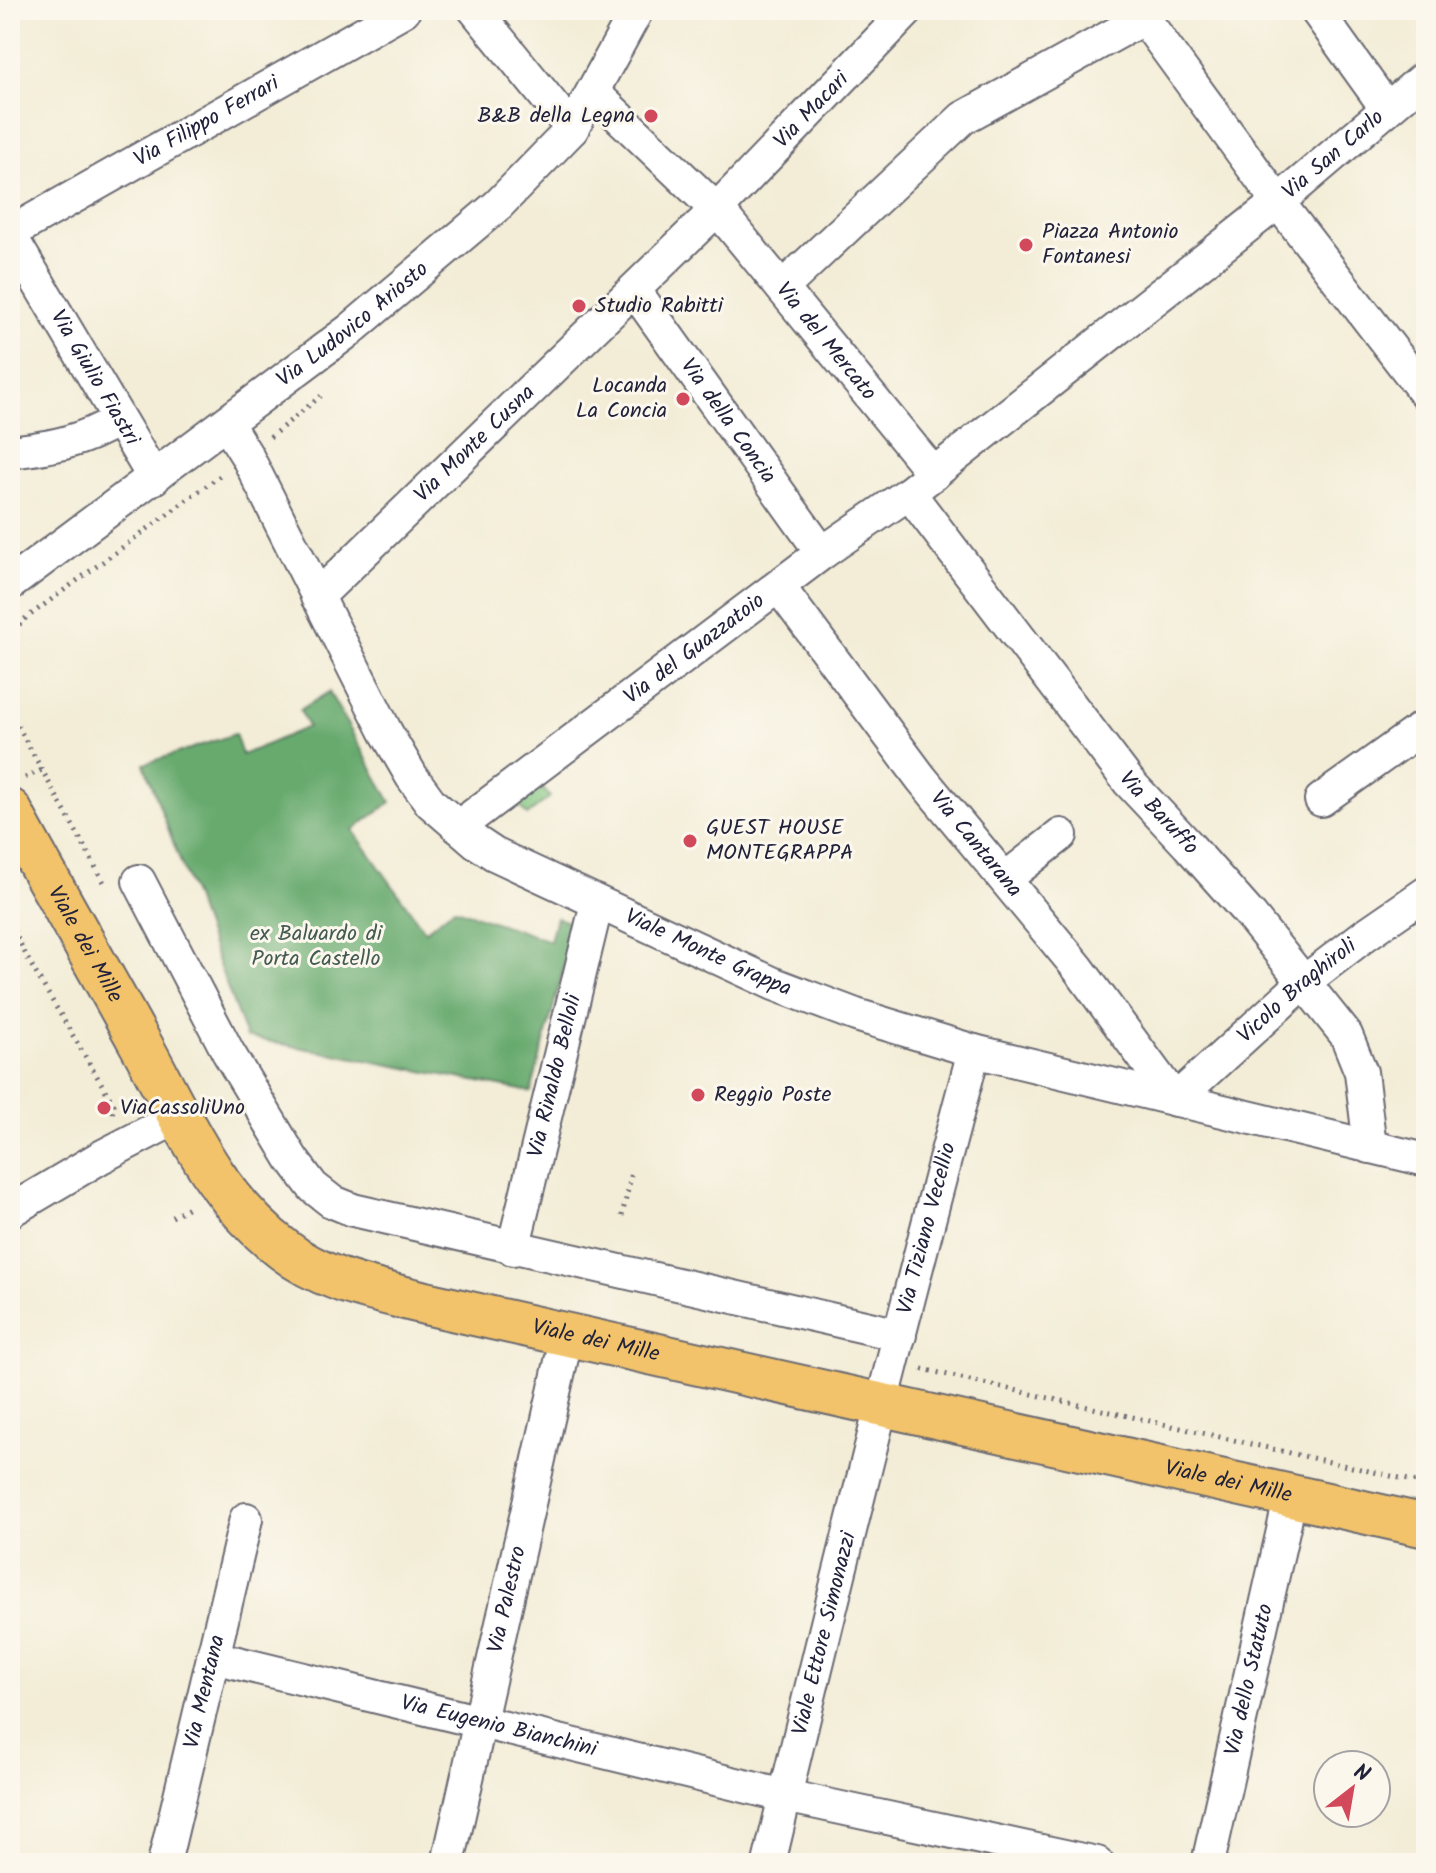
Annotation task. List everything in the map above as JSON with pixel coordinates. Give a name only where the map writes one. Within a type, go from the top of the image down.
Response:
[{"type":"main road","name":"Viale dei Mille","points":[[10,810],[212,1174],[242,1212],[285,1251],[311,1268],[361,1287],[567,1335],[1426,1526]]},
{"type":"street","name":"Via Filippo Ferrari","points":[[10,234],[404,10]]},
{"type":"street","points":[[475,10],[572,129]]},
{"type":"street","name":"Via Ludovico Ariosto","points":[[10,584],[350,330],[498,205],[572,129],[637,10]]},
{"type":"street","name":"Via Macari","points":[[635,291],[908,10]]},
{"type":"street","points":[[1316,10],[1387,109]]},
{"type":"street","points":[[782,288],[969,114],[1141,14],[1278,202],[1426,394]]},
{"type":"street","name":"Via San Carlo","points":[[1278,202],[1426,76]]},
{"type":"street","name":"Via del Mercato","points":[[593,92],[717,209],[934,474]]},
{"type":"street","points":[[934,474],[1278,202]]},
{"type":"street","name":"Via Giulio Fiastri","points":[[10,234],[154,478]]},
{"type":"street","name":"Via della Concia","points":[[635,291],[822,553]]},
{"type":"street","name":"Via Monte Cusna","points":[[317,597],[635,291]]},
{"type":"street","points":[[10,452],[59,447],[92,436],[118,420]]},
{"type":"street","name":"Viale Monte Grappa","points":[[227,424],[247,456],[412,777],[431,803],[494,854],[774,984],[856,1015],[974,1051],[1426,1160]]},
{"type":"street","name":"Via del Guazzatoio","points":[[458,827],[822,553],[934,474]]},
{"type":"street","name":"Via Baruffo","points":[[909,493],[1129,782],[1188,845],[1346,1035],[1361,1072],[1370,1147]]},
{"type":"street","name":"Via Cantarana","points":[[779,587],[912,766],[1078,968],[1175,1100]]},
{"type":"street","points":[[1321,800],[1426,725]]},
{"type":"street","points":[[1005,879],[1061,835]]},
{"type":"street","points":[[124,886],[292,1159],[313,1187],[331,1201],[353,1210],[897,1349]]},
{"type":"street","name":"Vicolo Braghiroli","points":[[1175,1100],[1304,982],[1426,893]]},
{"type":"street","name":"Via Rinaldo Belloli","points":[[513,1249],[597,903]]},
{"type":"street","name":"Via Tiziano Vecellio","points":[[882,1404],[974,1051]]},
{"type":"street","points":[[10,1211],[101,1157],[178,1117]]},
{"type":"street","name":"Via Palestro","points":[[448,1863],[567,1335]]},
{"type":"street","name":"Viale Ettore Simonazzi","points":[[769,1863],[859,1487],[882,1404]]},
{"type":"street","name":"Via dello Statuto","points":[[1208,1863],[1291,1495]]},
{"type":"street","name":"Via Mentana","points":[[164,1863],[246,1519]]},
{"type":"street","name":"Via Eugenio Bianchini","points":[[213,1657],[785,1796],[1097,1863]]},
{"type":"path","points":[[10,638],[22,621],[247,456]]},
{"type":"path","points":[[10,712],[124,886]]},
{"type":"path","points":[[10,923],[30,963],[114,1105],[112,1117]]},
{"type":"path","points":[[622,1216],[632,1172]]},
{"type":"path","points":[[172,1217],[196,1203]]},
{"type":"path","points":[[897,1349],[1426,1484]]},
{"type":"green space","name":"ex Baluardo di Porta Castello","points":[[329,692],[391,802],[353,830],[425,931],[454,908],[550,941],[556,917],[575,925],[531,1092],[246,1037],[144,764],[235,734],[242,755],[308,727],[300,710]]},
{"type":"green space","points":[[532,775],[550,797],[527,815],[510,793]]},
{"type":"place","name":"B&B della Legna","points":[[651,116]]},
{"type":"place","name":"Piazza Antonio Fontanesi","points":[[1026,245]]},
{"type":"place","name":"Studio Rabitti","points":[[579,306]]},
{"type":"place","name":"Locanda La Concia","points":[[683,399]]},
{"type":"place","name":"GUEST HOUSE MONTEGRAPPA","points":[[690,841]]},
{"type":"place","name":"Reggio Poste","points":[[698,1095]]},
{"type":"place","name":"ViaCassoliUno","points":[[104,1108]]}]
